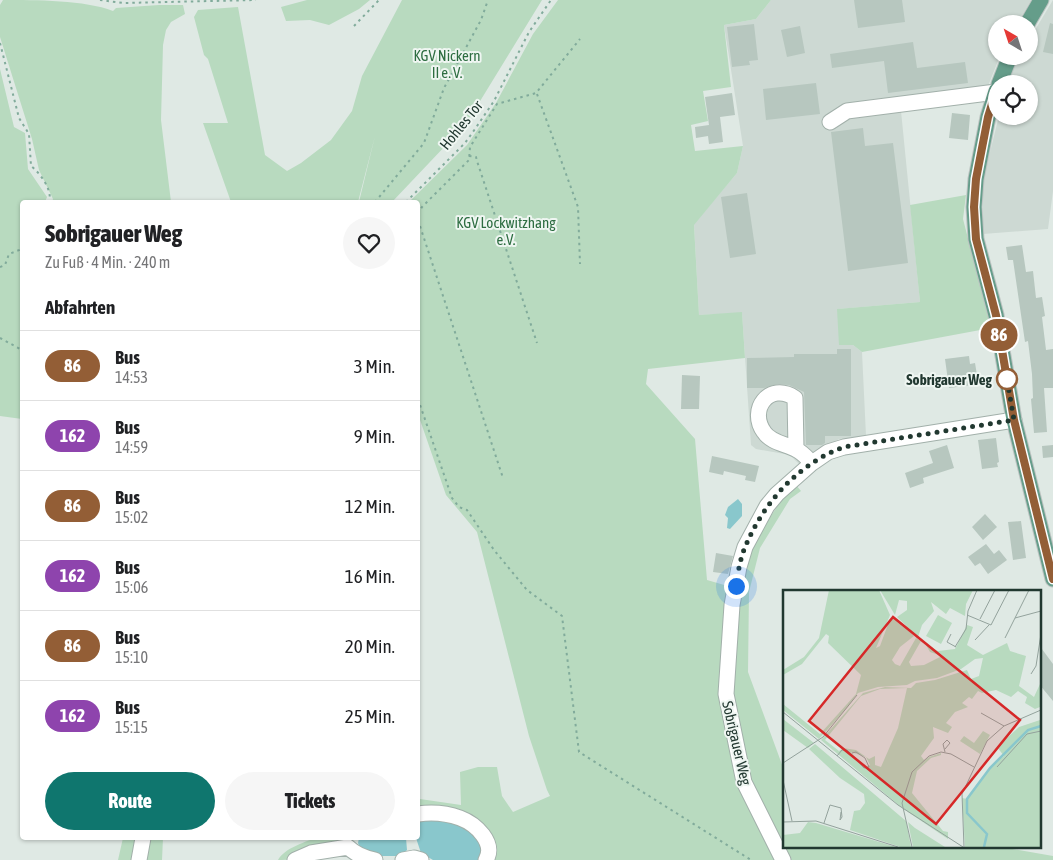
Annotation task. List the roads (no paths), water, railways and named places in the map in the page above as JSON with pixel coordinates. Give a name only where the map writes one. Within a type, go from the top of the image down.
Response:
[{"type":"main road","points":[[1032,15],[1041,0]]},
{"type":"main road","points":[[988,117],[976,179],[974,207],[976,239],[996,315],[1014,420],[1053,579]]},
{"type":"street","points":[[830,122],[848,111],[988,92]]},
{"type":"street","name":"Sobrigauer Weg","points":[[783,860],[744,782],[726,694],[732,605],[745,546],[777,494],[812,463],[828,452],[844,447],[1014,420]]},
{"type":"street","points":[[796,449],[804,454],[812,463]]},
{"type":"street","points":[[420,814],[433,812],[462,819],[487,840],[489,846],[486,860]]},
{"type":"street","points":[[140,860],[143,840]]},
{"type":"street","points":[[295,860],[311,853],[350,842],[353,852],[375,860]]},
{"type":"street","points":[[403,860],[414,858],[421,860]]},
{"type":"water","points":[[738,499],[742,504],[742,516],[730,529],[727,528],[728,518],[725,515],[728,507]]},
{"type":"water","points":[[423,817],[462,822],[483,842],[482,860],[433,860],[421,853],[417,840],[420,840],[420,822]]},
{"type":"water","points":[[359,840],[406,840],[407,850],[401,856],[373,856],[361,851]]},
{"type":"place","name":"Sobrigauer Weg","points":[[1007,379]]},
{"type":"park label","name":"KGV Nickern II e. V.","points":[[447,64]]},
{"type":"park label","name":"KGV Lockwitzhang e.V.","points":[[506,230]]}]
